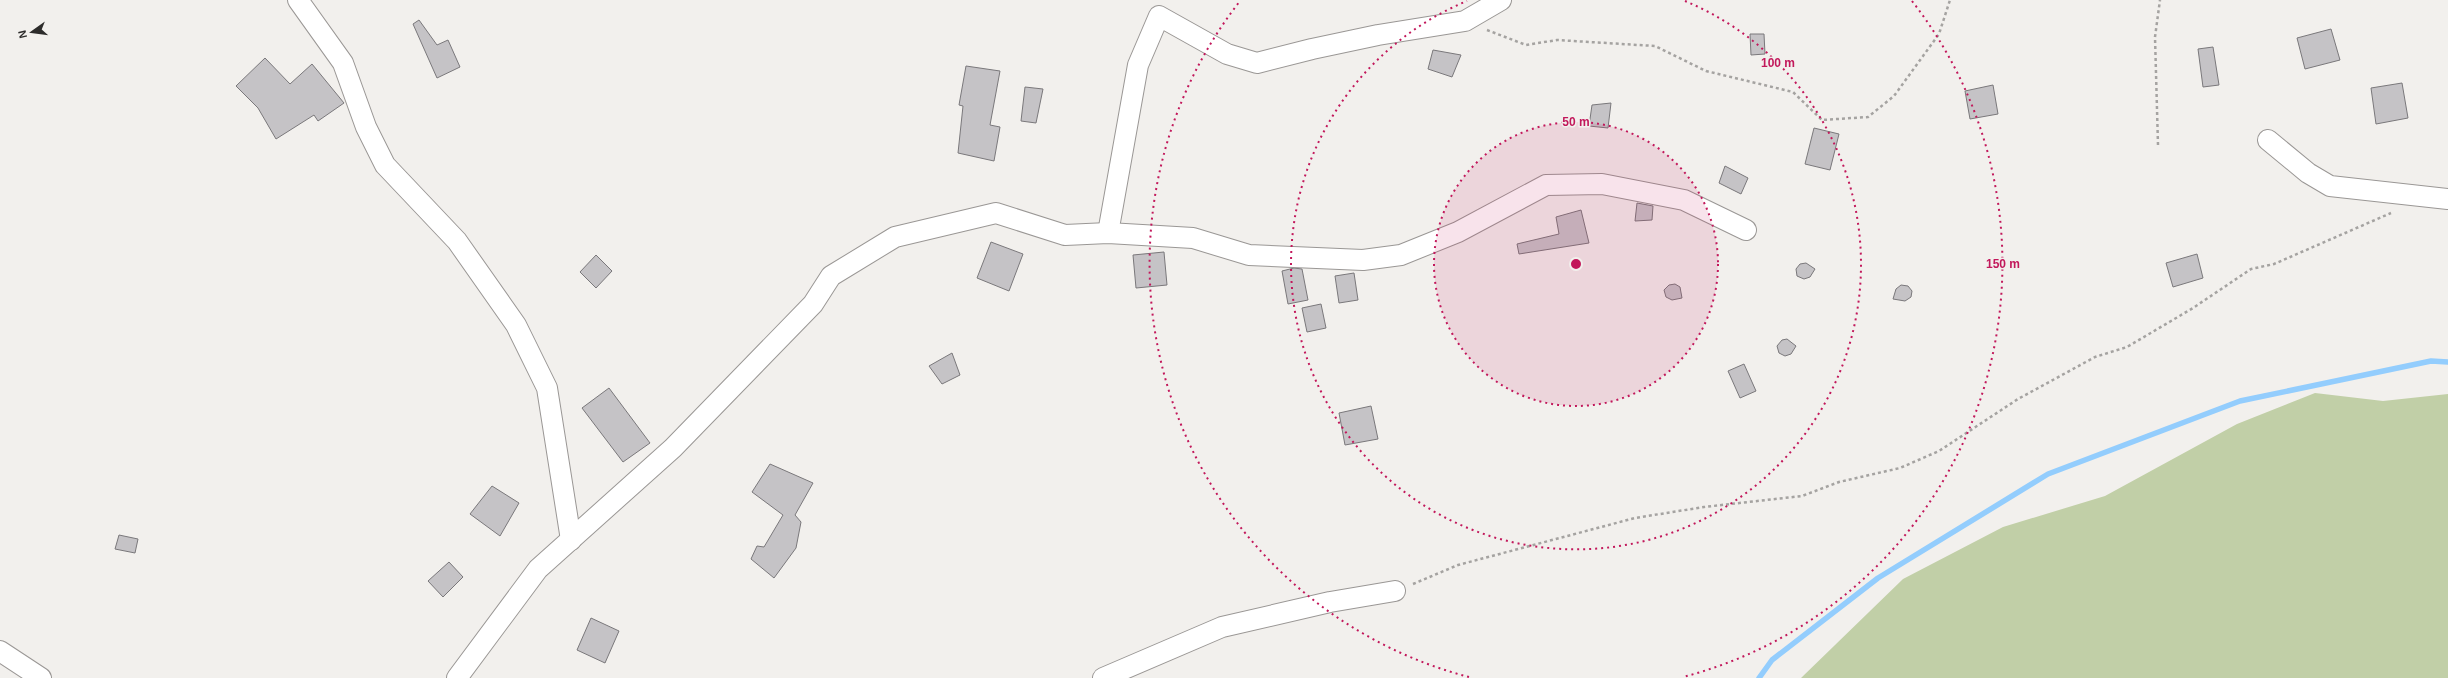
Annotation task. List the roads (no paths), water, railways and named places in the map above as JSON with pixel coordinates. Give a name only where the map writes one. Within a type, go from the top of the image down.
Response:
[{"type":"street","points":[[298,0],[343,63],[366,127],[385,165],[457,241],[516,325],[548,388],[571,540]]},
{"type":"street","points":[[1108,233],[1138,65],[1159,16],[1226,54],[1258,64],[1312,48],[1378,35],[1465,21],[1501,0]]},
{"type":"street","points":[[2268,140],[2308,173],[2330,186],[2448,199]]},
{"type":"street","points":[[457,678],[538,570],[673,448],[813,304],[831,276],[895,237],[996,213],[1065,234],[1108,233],[1193,238],[1249,255],[1363,260],[1401,255],[1458,232],[1546,185],[1602,184],[1684,200],[1746,230]]},
{"type":"street","points":[[1103,678],[1222,627],[1330,602],[1396,591]]},
{"type":"street","points":[[0,651],[41,678]]},
{"type":"waterway","points":[[1759,678],[1772,660],[1878,578],[2048,474],[2240,401],[2431,361],[2448,362]]}]
